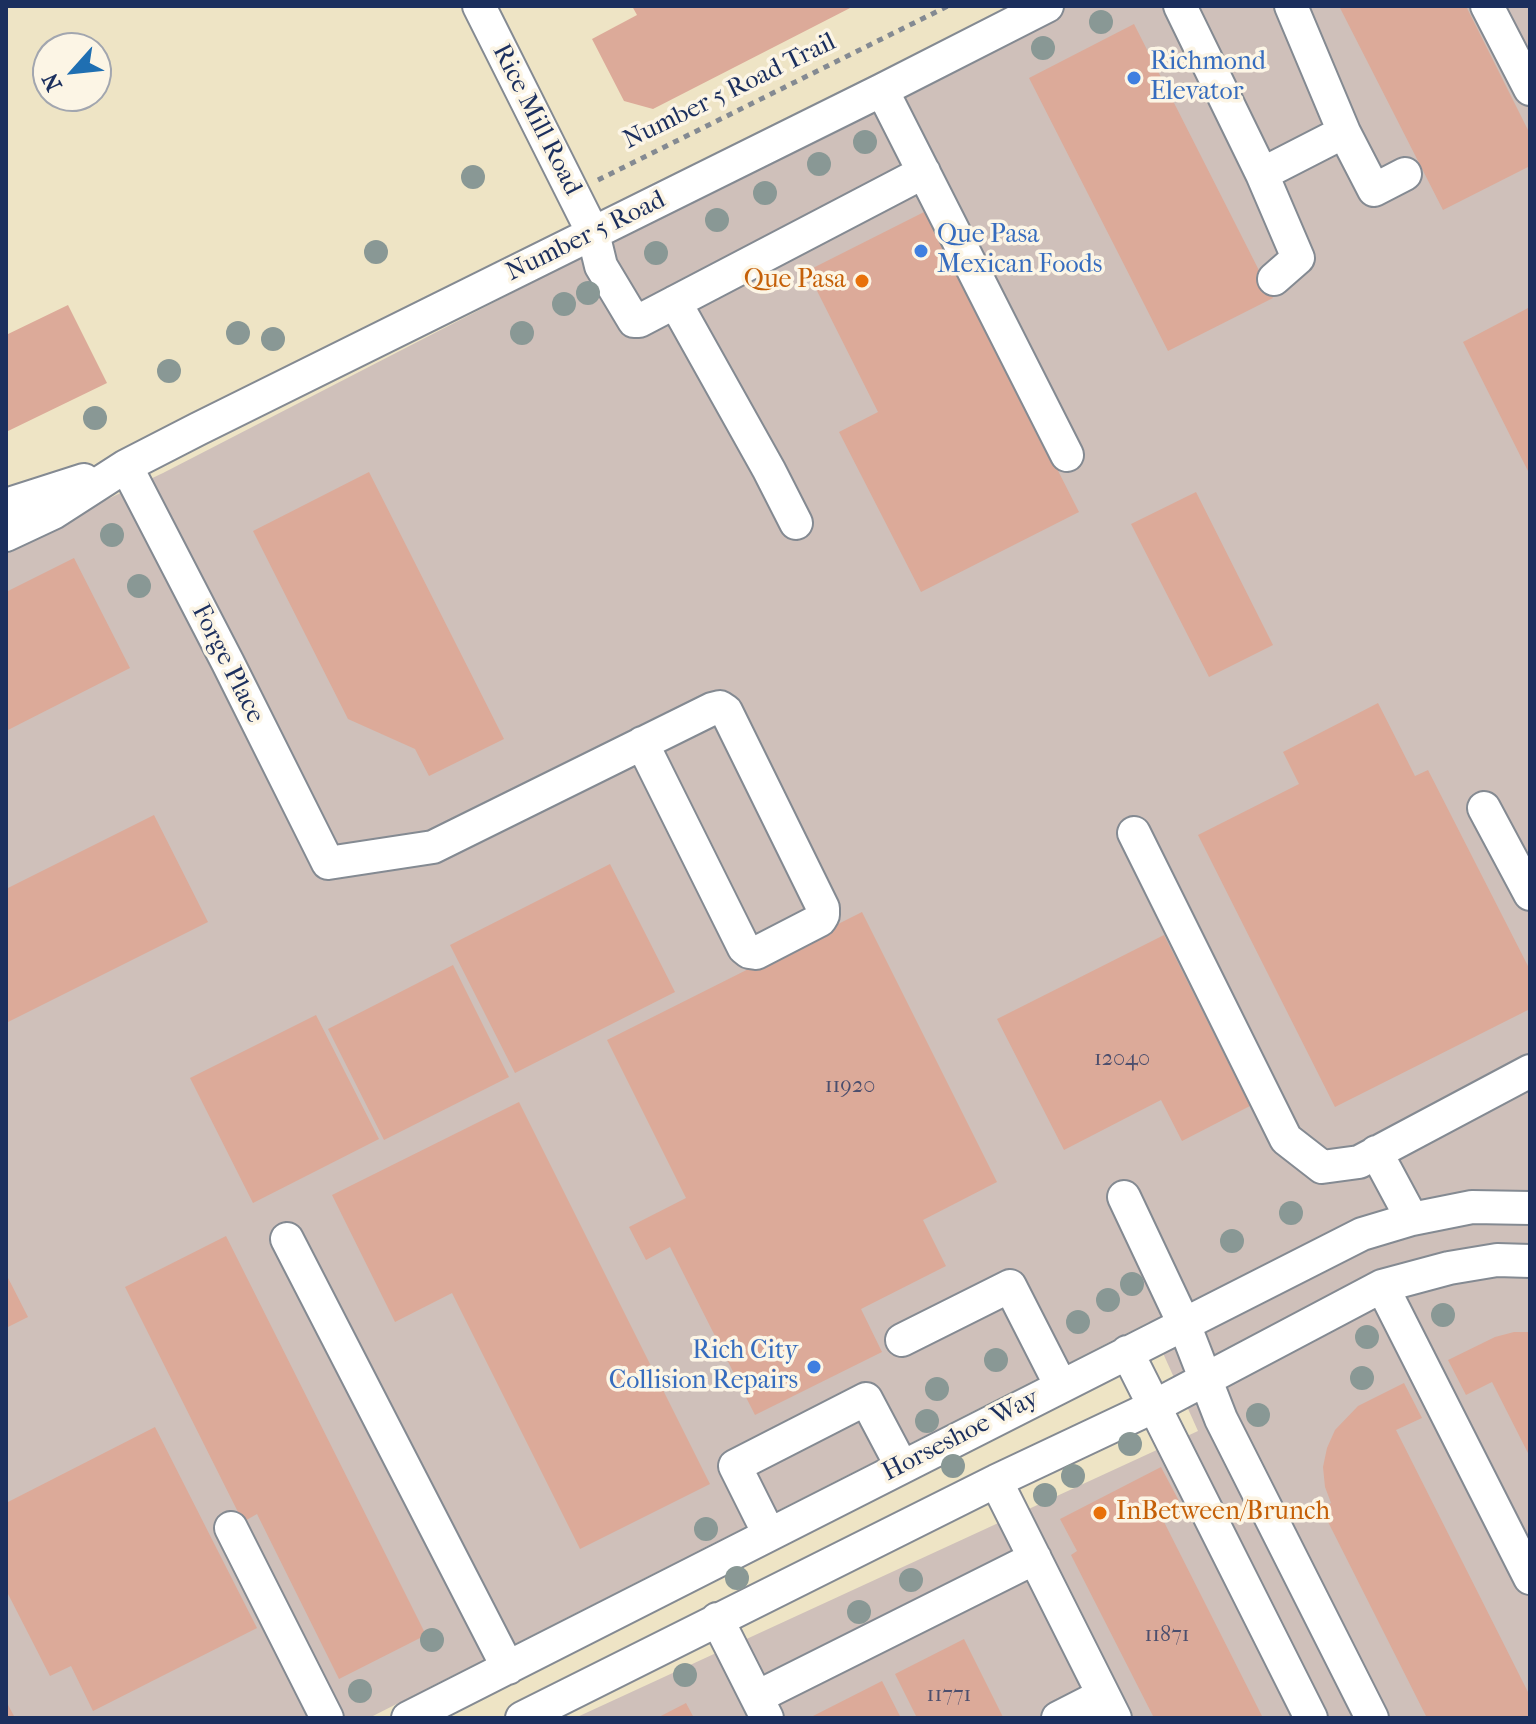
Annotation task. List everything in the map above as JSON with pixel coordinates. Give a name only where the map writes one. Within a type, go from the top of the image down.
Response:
[{"type":"street","name":"Rice Mill Road","points":[[479,6],[593,233],[601,266],[630,318],[639,321],[675,302]]},
{"type":"street","name":"Number 5 Road","points":[[6,535],[53,513],[126,466],[1047,6]]},
{"type":"street","points":[[1180,6],[1262,174],[1298,258],[1274,279]]},
{"type":"street","points":[[1291,6],[1344,132],[1374,190],[1405,174]]},
{"type":"street","points":[[1487,6],[1530,89]]},
{"type":"street","points":[[882,90],[1067,455]]},
{"type":"street","points":[[1262,174],[1344,132]]},
{"type":"street","points":[[796,523],[675,302],[924,172]]},
{"type":"street","name":"Number 5 Road","points":[[6,505],[126,466]]},
{"type":"street","name":"Forge Place","points":[[126,466],[328,863],[433,847],[642,743]]},
{"type":"street","points":[[720,707],[726,711],[823,908],[820,920],[756,953],[744,948],[642,743],[712,709],[720,707]]},
{"type":"street","points":[[1484,808],[1530,894]]},
{"type":"street","points":[[1134,833],[1286,1139],[1322,1167],[1359,1162],[1530,1071]]},
{"type":"street","points":[[1376,1152],[1412,1219]]},
{"type":"street","points":[[1124,1197],[1184,1324],[1221,1419],[1372,1718]]},
{"type":"street","name":"Horseshoe Way","points":[[408,1718],[1362,1234],[1412,1219],[1472,1207],[1530,1208]]},
{"type":"street","points":[[287,1239],[508,1668]]},
{"type":"street","points":[[522,1718],[996,1481],[1155,1406],[1382,1286],[1461,1266],[1497,1260],[1530,1261]]},
{"type":"street","points":[[902,1340],[1010,1286],[1061,1386]]},
{"type":"street","points":[[1382,1286],[1530,1578]]},
{"type":"street","points":[[1127,1352],[1311,1718]]},
{"type":"street","points":[[769,1534],[735,1466],[866,1399],[902,1467]]},
{"type":"street","points":[[996,1481],[1109,1707],[1058,1718]]},
{"type":"street","points":[[231,1528],[327,1718]]},
{"type":"street","points":[[717,1619],[762,1708],[1035,1558]]},
{"type":"path","name":"Number 5 Road Trail","points":[[572,193],[948,6]]},
{"type":"shaded area","points":[[1069,6],[1530,6],[1530,1718],[575,1718],[1198,1431],[1149,1322],[369,1718],[6,1718],[6,547],[163,473]]},
{"type":"building","points":[[632,6],[854,6],[653,109],[624,101],[592,39],[637,15]]},
{"type":"building","points":[[1339,6],[1466,6],[1530,134],[1530,166],[1443,210]]},
{"type":"building","points":[[1134,24],[1273,298],[1168,351],[1029,78]]},
{"type":"building","points":[[926,211],[1079,512],[921,592],[839,432],[878,412],[807,271]]},
{"type":"building","points":[[68,305],[107,383],[6,432],[6,335]]},
{"type":"building","points":[[1530,307],[1530,475],[1463,342]]},
{"type":"building","points":[[369,472],[504,739],[429,776],[415,749],[348,719],[253,531]]},
{"type":"building","points":[[1196,492],[1273,645],[1209,677],[1131,524]]},
{"type":"building","points":[[74,558],[130,668],[6,731],[6,592]]},
{"type":"building","points":[[1378,703],[1415,776],[1428,770],[1530,970],[1530,1009],[1335,1107],[1198,835],[1299,784],[1283,752]]},
{"type":"building","points":[[154,815],[208,922],[6,1023],[6,889]]},
{"type":"building","points":[[610,864],[675,992],[515,1073],[450,945]]},
{"type":"building","points":[[862,912],[997,1182],[923,1220],[946,1266],[861,1309],[882,1352],[755,1415],[670,1247],[646,1260],[629,1227],[686,1198],[607,1040]]},
{"type":"building","points":[[1164,935],[1250,1106],[1182,1141],[1161,1100],[1064,1150],[997,1019]]},
{"type":"building","points":[[453,965],[509,1077],[384,1140],[328,1029]]},
{"type":"building","points":[[316,1015],[379,1139],[253,1203],[190,1078]]},
{"type":"building","points":[[519,1102],[710,1484],[580,1549],[452,1293],[395,1322],[332,1195]]},
{"type":"building","points":[[226,1236],[426,1635],[339,1679],[257,1514],[243,1522],[125,1287]]},
{"type":"building","points":[[6,1274],[28,1317],[6,1328]]},
{"type":"building","points":[[1530,1332],[1530,1457],[1492,1382],[1466,1395],[1448,1360],[1495,1337]]},
{"type":"building","points":[[1404,1383],[1422,1418],[1396,1430],[1530,1696],[1530,1718],[1427,1718],[1321,1508],[1331,1503],[1323,1467],[1335,1430],[1358,1406]]},
{"type":"building","points":[[155,1427],[257,1628],[93,1711],[71,1666],[50,1676],[6,1590],[6,1503]]},
{"type":"building","points":[[1161,1467],[1179,1501],[1158,1510],[1263,1718],[1154,1718],[1071,1555],[1077,1551],[1060,1519]]},
{"type":"building","points":[[964,1639],[1003,1717],[917,1718],[895,1674]]},
{"type":"building","points":[[882,1681],[901,1718],[814,1718],[813,1716]]},
{"type":"building","points":[[6,1701],[15,1718],[6,1718]]},
{"type":"building","points":[[686,1703],[694,1718],[657,1718]]},
{"type":"place","name":"Richmond Elevator","points":[[1134,78]]},
{"type":"place","name":"Que Pasa Mexican Foods","points":[[921,251]]},
{"type":"place","name":"Que Pasa","points":[[862,281]]},
{"type":"place","name":"Rich City Collision Repairs","points":[[814,1367]]},
{"type":"place","name":"InBetween/Brunch","points":[[1100,1513]]}]
